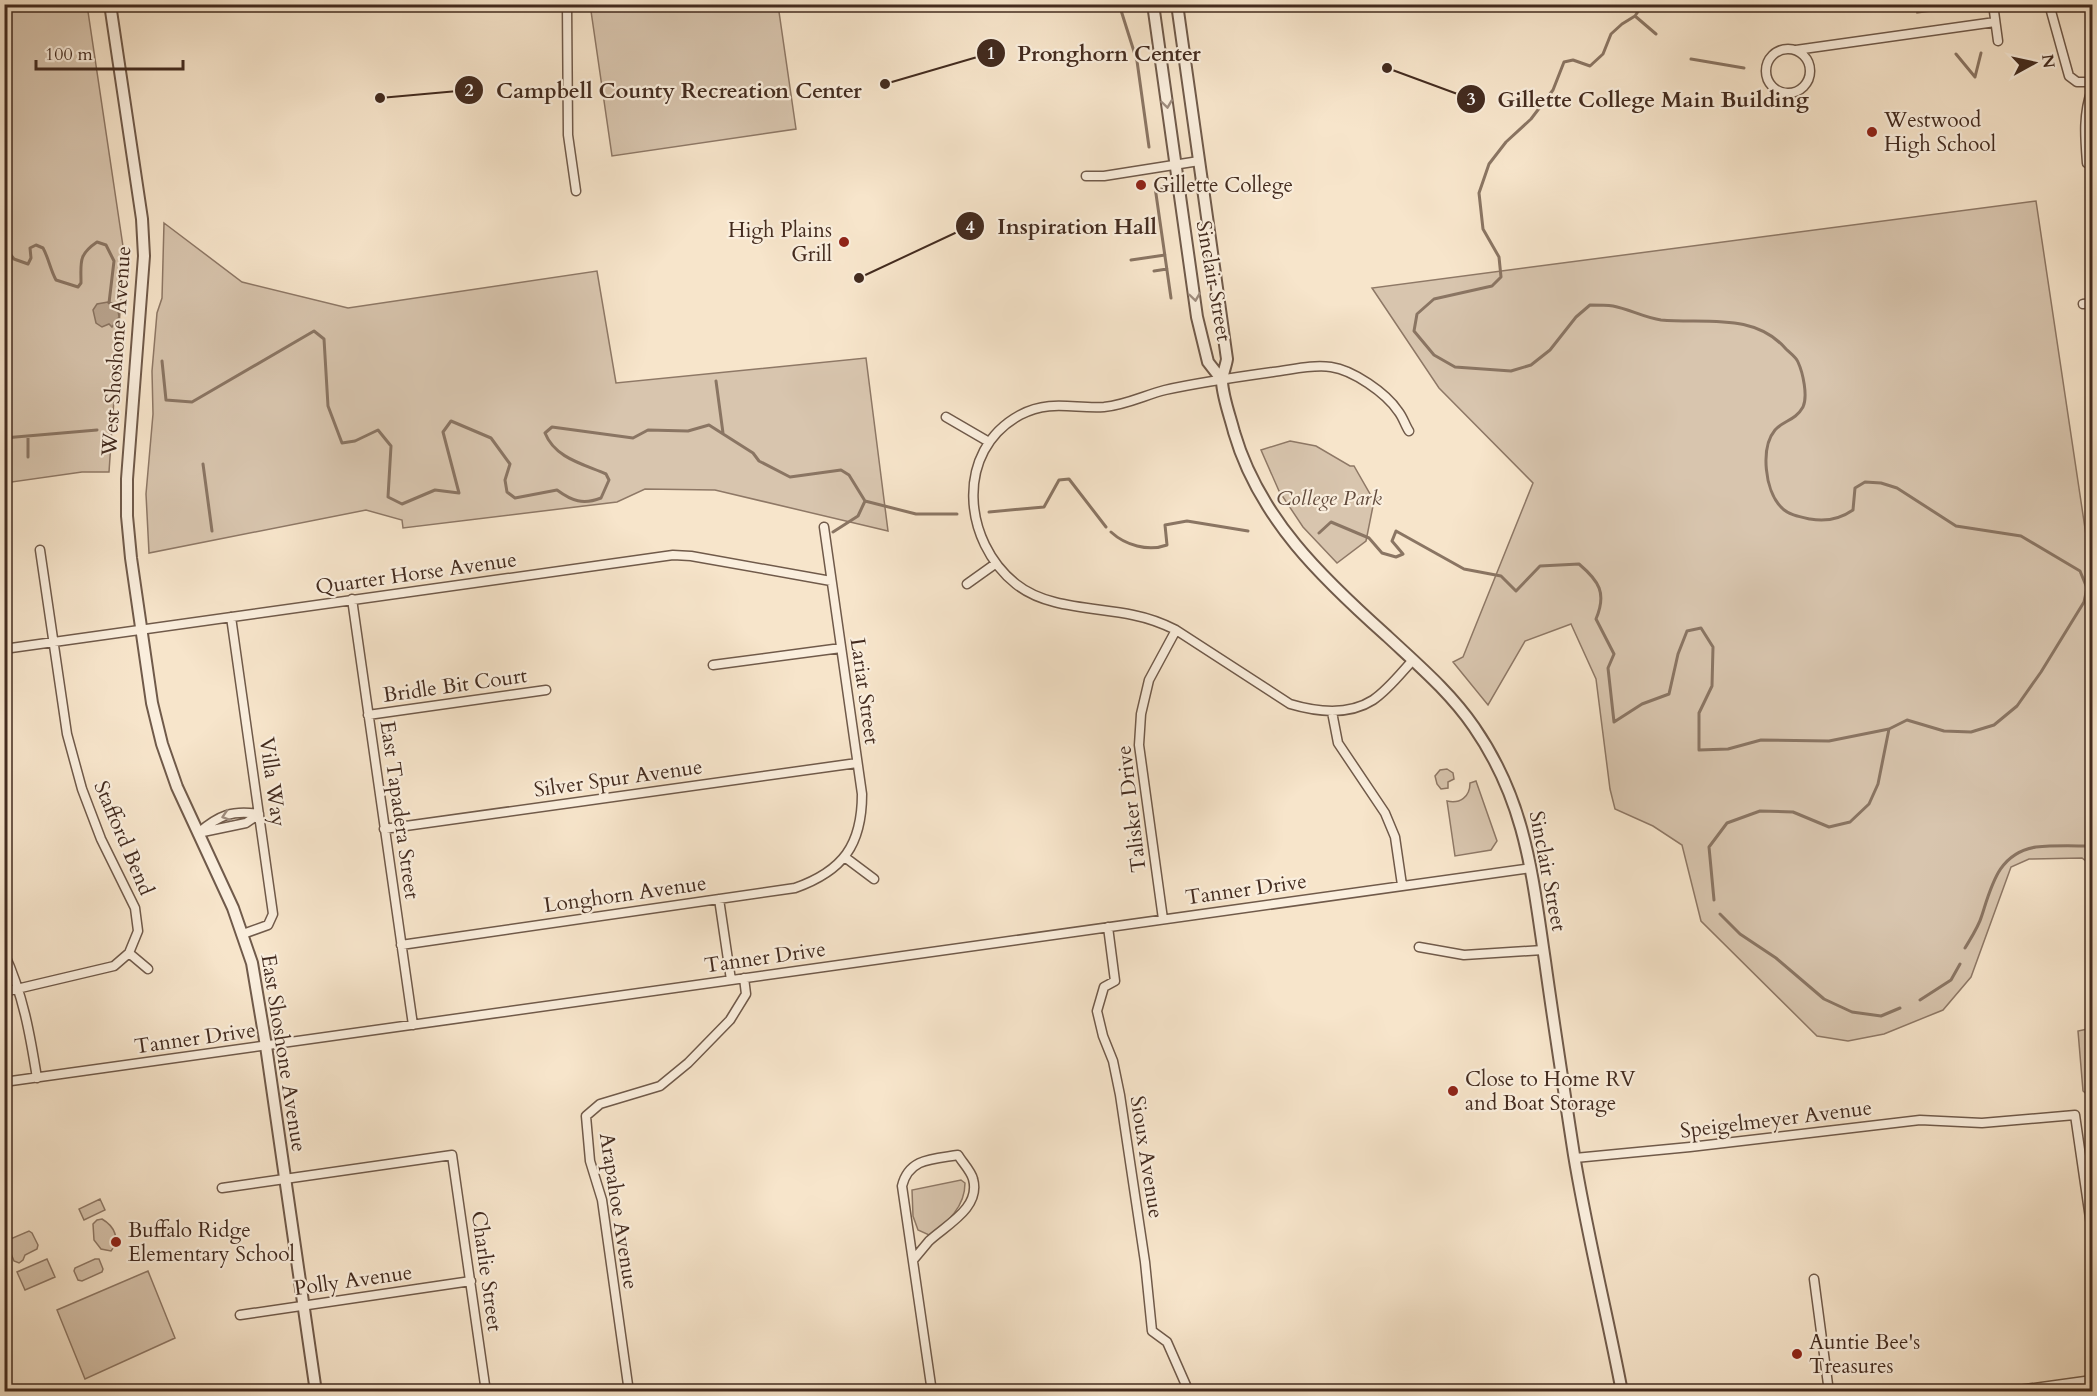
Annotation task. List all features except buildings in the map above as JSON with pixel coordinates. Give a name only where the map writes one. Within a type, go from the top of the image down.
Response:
[{"type":"street","name":"West Shoshone Avenue","points":[[110,4],[142,219],[144,247],[143,286],[127,479],[127,516],[131,558],[142,629]]},
{"type":"street","points":[[567,4],[568,135],[576,191]]},
{"type":"street","name":"Sinclair Street","points":[[1153,4],[1197,317],[1208,362],[1222,380]]},
{"type":"street","name":"Sinclair Street","points":[[1177,4],[1227,359],[1222,380],[1239,448],[1252,479],[1291,541],[1317,570],[1447,692],[1475,728],[1499,768],[1515,803],[1526,839],[1575,1158],[1622,1392]]},
{"type":"street","points":[[1993,4],[1998,41]]},
{"type":"street","points":[[2049,4],[2069,76],[2077,82],[2092,81]]},
{"type":"street","points":[[1796,50],[1807,60],[1810,75],[1802,87],[1796,91],[1782,92],[1770,84],[1767,77],[1767,63],[1776,52],[1782,50],[1796,50],[1995,22]]},
{"type":"street","points":[[2087,162],[2086,104],[2092,89]]},
{"type":"street","points":[[1086,176],[1104,176],[1199,161]]},
{"type":"street","points":[[1409,431],[1398,410],[1371,385],[1356,375],[1332,367],[1309,367],[1222,380],[1164,391],[1103,407],[1066,405],[1042,407],[1020,415],[989,442],[980,459],[975,476],[973,501],[981,539],[995,564],[1016,585],[1038,597],[1159,622],[1176,630],[1290,704],[1311,710],[1332,712],[1356,708],[1372,700],[1413,660]]},
{"type":"street","points":[[946,417],[989,442]]},
{"type":"street","name":"Lariat Street","points":[[824,527],[862,794],[862,815],[857,836],[846,858]]},
{"type":"street","name":"Stafford Bend","points":[[40,550],[67,734],[82,789],[101,839],[135,908],[138,931],[129,952]]},
{"type":"street","name":"Quarter Horse Avenue","points":[[4,649],[673,555],[691,556],[831,581]]},
{"type":"street","points":[[967,584],[995,564]]},
{"type":"street","name":"East Tapadera Street","points":[[352,599],[413,1025]]},
{"type":"street","name":"Villa Way","points":[[231,617],[273,914],[268,925],[243,934]]},
{"type":"street","name":"East Shoshone Avenue","points":[[142,629],[162,744],[177,787],[243,934],[252,963],[316,1392]]},
{"type":"street","name":"Talisker Drive","points":[[1163,919],[1139,746],[1141,714],[1149,680],[1176,630]]},
{"type":"street","points":[[713,665],[841,648]]},
{"type":"street","name":"Bridle Bit Court","points":[[368,715],[546,690]]},
{"type":"street","points":[[1332,712],[1338,743],[1385,813],[1395,837],[1402,885]]},
{"type":"street","name":"Silver Spur Avenue","points":[[384,829],[857,763]]},
{"type":"street","points":[[198,833],[246,823],[259,814]]},
{"type":"street","points":[[846,858],[874,879]]},
{"type":"street","name":"Longhorn Avenue","points":[[401,945],[795,888],[813,882],[846,858]]},
{"type":"street","name":"Tanner Drive","points":[[4,1082],[1530,868]]},
{"type":"street","points":[[719,899],[731,980]]},
{"type":"street","name":"Sioux Avenue","points":[[1108,927],[1115,981],[1104,987],[1097,1011],[1103,1036],[1113,1061],[1120,1095],[1145,1262],[1152,1331],[1167,1342],[1189,1392]]},
{"type":"street","points":[[1419,947],[1464,955],[1543,950]]},
{"type":"street","points":[[4,992],[114,966],[129,952],[148,969]]},
{"type":"street","points":[[4,953],[20,989],[37,1078]]},
{"type":"street","name":"Arapahoe Avenue","points":[[629,1392],[602,1200],[590,1161],[586,1116],[600,1104],[660,1086],[688,1062],[730,1020],[746,994],[744,978]]},
{"type":"street","name":"Speigelmeyer Avenue","points":[[1575,1158],[1920,1120],[1982,1123],[2075,1114],[2092,1232]]},
{"type":"street","name":"Charlie Street","points":[[285,1180],[452,1155],[486,1392]]},
{"type":"street","points":[[914,1259],[929,1241],[956,1220],[969,1204],[974,1191],[973,1178],[958,1155],[930,1159],[917,1164],[905,1175],[902,1186],[932,1392]]},
{"type":"street","points":[[222,1188],[285,1180]]},
{"type":"street","points":[[1814,1279],[1829,1392]]},
{"type":"street","name":"Polly Avenue","points":[[240,1316],[471,1281]]},
{"type":"street","points":[[2004,1392],[2092,1380]]},
{"type":"green space","points":[[1916,4],[1974,4],[1974,5],[1917,13]]},
{"type":"green space","points":[[4,5],[87,5],[124,253],[109,472],[82,472],[5,483]]},
{"type":"green space","points":[[639,5],[778,5],[796,129],[612,156],[591,11]]},
{"type":"green space","points":[[2036,201],[2092,575],[2092,866],[2082,858],[2029,859],[2011,867],[1971,977],[1943,1010],[1884,1034],[1848,1041],[1817,1036],[1701,921],[1682,845],[1653,826],[1615,809],[1610,789],[1596,679],[1571,624],[1525,641],[1488,705],[1453,662],[1463,657],[1533,483],[1439,388],[1372,288]]},
{"type":"green space","points":[[164,223],[242,282],[348,308],[597,271],[616,383],[866,358],[888,531],[715,490],[645,489],[617,502],[403,528],[402,520],[366,510],[149,553],[146,494],[153,414],[152,371],[157,313],[162,298]]},
{"type":"green space","name":"College Park","points":[[1290,441],[1316,446],[1350,466],[1354,466],[1374,501],[1366,541],[1337,563],[1303,527],[1279,491],[1261,450]]},
{"type":"green space","points":[[1447,769],[1453,773],[1454,779],[1448,782],[1448,788],[1441,789],[1435,776],[1440,770]]},
{"type":"green space","points":[[1476,781],[1497,841],[1491,850],[1455,856],[1447,801],[1460,800],[1466,796],[1470,783]]},
{"type":"green space","points":[[2092,1028],[2092,1099],[2083,1091],[2078,1031]]},
{"type":"green space","points":[[961,1180],[965,1183],[964,1192],[959,1207],[954,1213],[929,1235],[918,1230],[913,1216],[912,1190]]},
{"type":"green space","points":[[100,1199],[105,1210],[84,1220],[79,1209]]},
{"type":"green space","points":[[102,1219],[115,1233],[116,1242],[111,1251],[101,1249],[94,1240],[93,1224]]},
{"type":"green space","points":[[29,1231],[38,1245],[37,1249],[25,1255],[19,1263],[14,1261],[7,1244],[8,1240]]},
{"type":"green space","points":[[47,1259],[55,1277],[25,1290],[17,1272]]},
{"type":"green space","points":[[99,1259],[102,1272],[82,1281],[78,1280],[75,1268]]},
{"type":"green space","points":[[148,1271],[175,1338],[85,1379],[57,1310]]},
{"type":"shaded area","points":[[108,302],[117,304],[119,317],[112,327],[109,324],[102,327],[96,323],[93,310],[97,304]]},
{"type":"waterway","points":[[1119,4],[1137,61],[1149,147]]},
{"type":"waterway","points":[[1643,4],[1635,16],[1611,34],[1603,54],[1590,66],[1573,60],[1564,62],[1553,90],[1531,119],[1506,142],[1489,164],[1479,193],[1483,229],[1499,257],[1501,277],[1492,286],[1434,299],[1417,314],[1414,331],[1434,355],[1455,367],[1511,371],[1531,365],[1550,350],[1576,317],[1590,305],[1613,306],[1661,320],[1728,322],[1759,329],[1773,337],[1796,358],[1804,385],[1803,407],[1797,415],[1775,430],[1767,447],[1768,480],[1771,491],[1784,510],[1810,519],[1838,518],[1853,510],[1855,488],[1865,482],[1881,483],[1897,488],[1956,526],[2021,536],[2080,571],[2087,588],[2084,602],[2041,672],[2017,706],[1994,725],[1971,732],[1944,731],[1907,720],[1889,729],[1878,784],[1869,804],[1850,822],[1829,827],[1793,812],[1760,811],[1727,823],[1709,847],[1714,900]]},
{"type":"waterway","points":[[1635,16],[1656,34]]},
{"type":"waterway","points":[[1975,77],[1981,53]]},
{"type":"waterway","points":[[1956,54],[1975,77]]},
{"type":"waterway","points":[[1691,59],[1744,68]]},
{"type":"waterway","points":[[1155,187],[1171,298]]},
{"type":"waterway","points":[[1156,193],[1164,187]]},
{"type":"waterway","points":[[4,190],[9,207],[4,220]]},
{"type":"waterway","points":[[4,246],[14,259],[28,264],[31,258],[30,248],[36,245],[43,248],[56,280],[78,287],[81,283],[82,259],[86,251],[97,242],[106,245],[114,261],[109,303]]},
{"type":"waterway","points":[[1131,260],[1165,255]]},
{"type":"waterway","points":[[1154,271],[1167,269]]},
{"type":"waterway","points":[[162,361],[166,400],[192,402],[314,331],[324,339],[328,406],[342,443],[355,441],[378,430],[391,446],[388,497],[402,504],[435,490],[459,493],[443,432],[451,421],[491,438],[510,464],[505,480],[507,492],[515,498],[557,490],[568,497],[583,501],[601,498],[609,480],[606,474],[571,459],[556,449],[545,433],[552,427],[633,438],[648,430],[688,431],[709,425],[753,453],[759,461],[790,477],[841,470],[849,475],[865,501],[916,514],[957,514]]},
{"type":"waterway","points":[[716,381],[723,433]]},
{"type":"waterway","points":[[4,438],[97,430]]},
{"type":"waterway","points":[[28,436],[28,457]]},
{"type":"waterway","points":[[203,464],[212,531]]},
{"type":"waterway","points":[[989,512],[1044,507],[1059,480],[1069,479],[1106,527]]},
{"type":"waterway","points":[[833,532],[858,516],[865,501]]},
{"type":"waterway","points":[[1111,532],[1130,544],[1152,548],[1167,545],[1165,525],[1187,521],[1248,531]]},
{"type":"waterway","points":[[1319,533],[1331,522],[1369,538],[1382,553],[1396,557],[1403,554],[1392,541],[1396,531],[1464,569],[1501,576],[1516,591],[1540,566],[1579,564],[1592,576],[1601,595],[1596,619],[1614,654],[1608,668],[1614,722],[1642,704],[1669,694],[1678,654],[1687,631],[1701,628],[1713,647],[1712,686],[1699,713],[1699,750],[1728,749],[1761,740],[1829,741],[1889,729]]},
{"type":"waterway","points":[[1965,948],[1979,923],[1994,881],[2005,863],[2013,856],[2023,850],[2036,847],[2092,846]]},
{"type":"waterway","points":[[1720,914],[1740,934],[1776,958],[1824,999],[1852,1012],[1881,1016],[1900,1008]]},
{"type":"waterway","points":[[1920,1000],[1951,980],[1960,964]]},
{"type":"place","name":"Gillette College Main Building","points":[[1387,68]]},
{"type":"place","name":"Pronghorn Center","points":[[885,84]]},
{"type":"place","name":"Campbell County Recreation Center","points":[[380,98]]},
{"type":"place","name":"Westwood High School","points":[[1872,132]]},
{"type":"place","name":"Gillette College","points":[[1141,185]]},
{"type":"place","name":"High Plains Grill","points":[[844,242]]},
{"type":"place","name":"Inspiration Hall","points":[[859,278]]},
{"type":"place","name":"Close to Home RV and Boat Storage","points":[[1453,1091]]},
{"type":"place","name":"Buffalo Ridge Elementary School","points":[[116,1242]]},
{"type":"place","name":"Auntie Bee's Treasures","points":[[1797,1354]]}]
